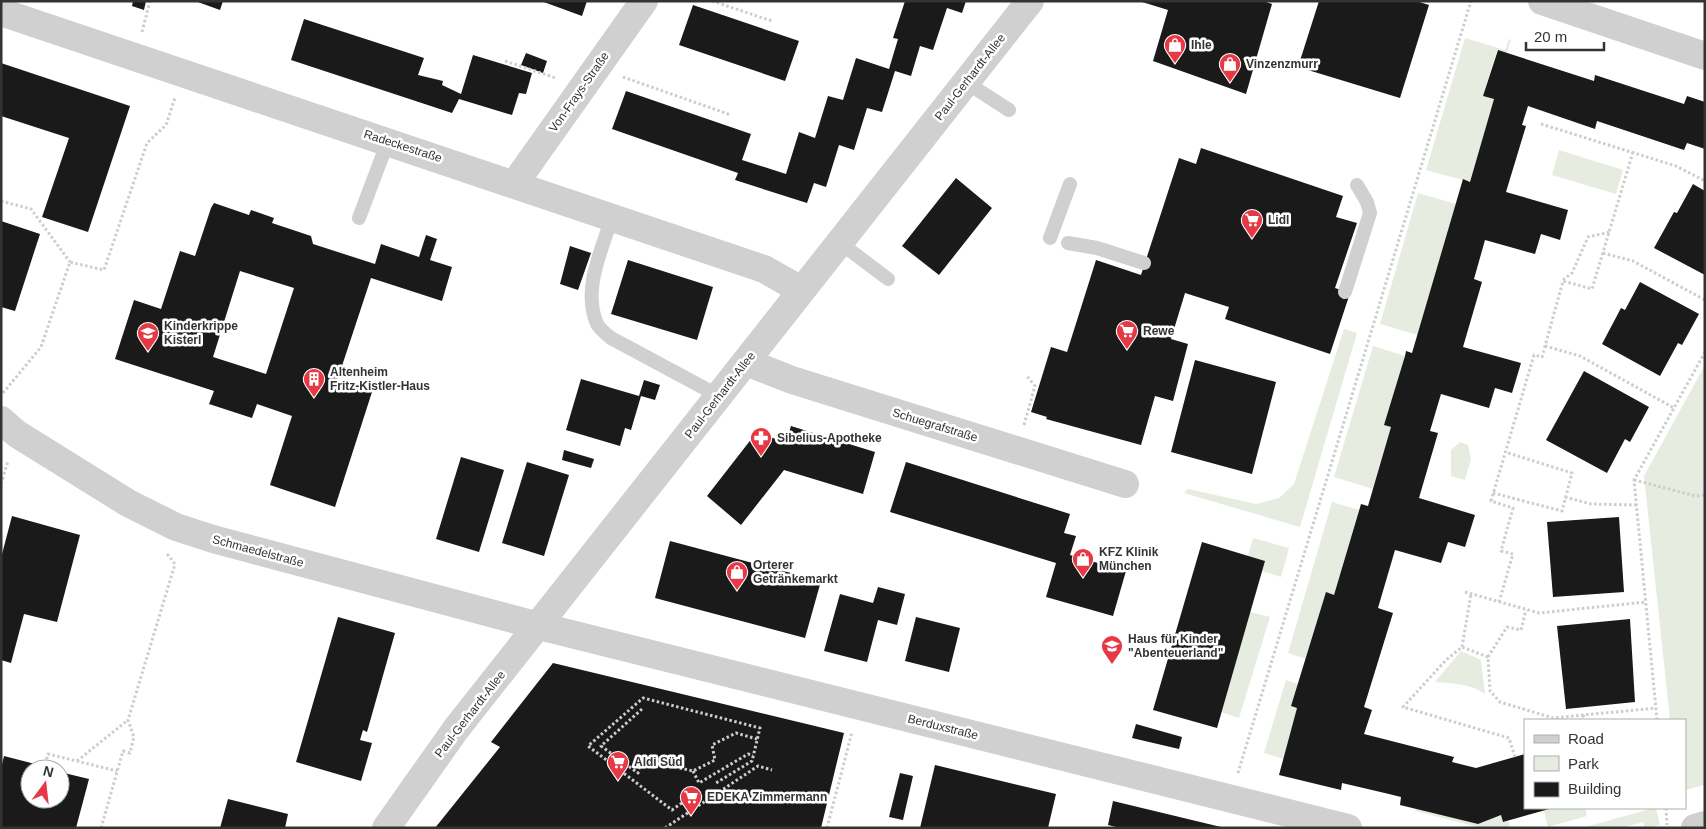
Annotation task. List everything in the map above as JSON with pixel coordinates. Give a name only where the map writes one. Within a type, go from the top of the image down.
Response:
[{"type":"street","name":"Von-Frays-Straße","points":[[515,183],[644,1]]},
{"type":"street","name":"Paul-Gerhardt-Allee","points":[[386,828],[456,729],[720,396],[800,290],[967,83],[1030,1]]},
{"type":"street","points":[[1542,1],[1705,56]]},
{"type":"street","name":"Radeckestraße","points":[[1,12],[515,183],[764,269],[800,290]]},
{"type":"street","name":"Schuegrafstraße","points":[[746,362],[792,380],[1125,484]]},
{"type":"street","name":"Schmaedelstraße","points":[[1,420],[16,434],[128,503],[176,528],[539,626]]},
{"type":"street","name":"Berduxstraße","points":[[539,626],[1348,828]]},
{"type":"street","points":[[409,828],[412,791]]},
{"type":"street","points":[[1694,828],[1705,825]]},
{"type":"lane","points":[[967,83],[1009,110]]},
{"type":"lane","points":[[360,218],[388,141]]},
{"type":"lane","points":[[1050,238],[1070,184]]},
{"type":"lane","points":[[1345,292],[1370,213],[1368,202],[1357,185]]},
{"type":"lane","points":[[612,217],[591,289],[593,309],[598,326],[611,338],[720,396]]},
{"type":"lane","points":[[839,242],[888,279]]},
{"type":"lane","points":[[1068,242],[1097,248],[1144,263]]},
{"type":"path","points":[[712,1],[772,21]]},
{"type":"path","points":[[1230,800],[1471,1]]},
{"type":"path","points":[[504,61],[590,77],[731,115]]},
{"type":"path","points":[[1,201],[31,209],[70,262],[104,270],[147,144],[166,125],[183,72]]},
{"type":"path","points":[[1541,124],[1676,166],[1705,181]]},
{"type":"path","points":[[1563,281],[1592,289],[1633,152]]},
{"type":"path","points":[[1498,602],[1513,554],[1502,551],[1513,508],[1491,501],[1534,355],[1542,357],[1563,281],[1572,273],[1588,237],[1610,232]]},
{"type":"path","points":[[1603,253],[1633,261],[1705,300]]},
{"type":"path","points":[[1,396],[41,347],[70,262]]},
{"type":"path","points":[[1545,346],[1580,356],[1674,408]]},
{"type":"path","points":[[1657,719],[1634,480],[1705,352]]},
{"type":"path","points":[[1016,450],[1034,386],[1026,375]]},
{"type":"path","points":[[1493,493],[1556,511],[1556,509],[1562,511],[1572,473],[1505,452]]},
{"type":"path","points":[[1634,480],[1696,496],[1705,495]]},
{"type":"path","points":[[1565,497],[1591,504],[1637,505]]},
{"type":"path","points":[[77,761],[128,720],[175,564],[168,555],[176,528]]},
{"type":"path","points":[[1465,592],[1539,613],[1646,602]]},
{"type":"path","points":[[1471,594],[1462,647],[1446,660],[1404,707],[1510,738],[1516,757]]},
{"type":"path","points":[[1526,610],[1521,630],[1508,627],[1488,657],[1490,691],[1500,702],[1553,718],[1656,708]]},
{"type":"path","points":[[1462,647],[1488,657]]},
{"type":"path","points":[[686,800],[672,810],[588,746],[643,698],[760,728],[752,761],[716,783]]},
{"type":"path","points":[[827,828],[858,706]]},
{"type":"path","points":[[642,709],[601,746],[638,773],[641,759],[693,771],[716,760],[712,745],[736,733],[757,739]]},
{"type":"path","points":[[1584,715],[1585,719]]},
{"type":"path","points":[[101,828],[123,751],[130,753],[134,737],[128,720]]},
{"type":"path","points":[[47,759],[48,754],[69,759]]},
{"type":"path","points":[[693,771],[699,783],[748,754],[753,755]]},
{"type":"path","points":[[70,759],[117,771]]},
{"type":"path","points":[[666,828],[758,766],[772,770]]},
{"type":"path","points":[[1666,809],[1667,828]]},
{"type":"green space","points":[[1465,38],[1505,50],[1509,39],[1511,40],[1507,53],[1497,50],[1483,96],[1494,99],[1470,182],[1426,170]]},
{"type":"green space","points":[[1559,150],[1623,170],[1616,194],[1552,175]]},
{"type":"green space","points":[[1418,193],[1456,204],[1418,335],[1380,324]]},
{"type":"green space","points":[[1344,329],[1357,333],[1300,527],[1184,493],[1188,489],[1256,504],[1279,498],[1294,484]]},
{"type":"green space","points":[[1373,346],[1405,356],[1385,425],[1391,427],[1373,489],[1334,477]]},
{"type":"green space","points":[[1705,365],[1705,785],[1686,790],[1686,719],[1670,719],[1644,476]]},
{"type":"green space","points":[[1460,442],[1468,445],[1471,459],[1465,480],[1451,476],[1451,450]]},
{"type":"green space","points":[[1332,502],[1359,510],[1334,595],[1326,593],[1306,659],[1288,653]]},
{"type":"green space","points":[[1253,538],[1289,548],[1281,577],[1262,571],[1265,561],[1248,556]]},
{"type":"green space","points":[[1250,612],[1270,617],[1239,718],[1221,712]]},
{"type":"green space","points":[[1461,651],[1481,660],[1485,694],[1468,686],[1435,682]]},
{"type":"green space","points":[[1286,680],[1298,684],[1297,708],[1284,759],[1264,753]]},
{"type":"green space","points":[[1416,809],[1478,824],[1501,815],[1503,822],[1509,821],[1510,828],[1482,828],[1415,811]]},
{"type":"green space","points":[[1551,809],[1585,809],[1587,816],[1548,827],[1544,811]]},
{"type":"green space","points":[[1649,809],[1656,809],[1660,825],[1645,828],[1643,822],[1622,828],[1582,828]]},
{"type":"building","points":[[133,1],[146,1],[144,10],[132,6]]},
{"type":"building","points":[[195,1],[223,1],[220,10]]},
{"type":"building","points":[[541,1],[587,1],[582,16]]},
{"type":"building","points":[[905,1],[966,1],[962,13],[947,8],[933,50],[920,46],[911,76],[895,71],[882,112],[867,108],[854,150],[839,145],[826,187],[814,183],[807,203],[735,180],[738,173],[612,129],[626,91],[751,134],[742,160],[786,174],[799,132],[815,138],[828,96],[843,100],[856,58],[889,69],[898,39],[893,38]]},
{"type":"building","points":[[1139,1],[1263,1],[1272,4],[1246,94],[1153,61],[1168,10]]},
{"type":"building","points":[[1319,1],[1416,1],[1429,5],[1400,98],[1298,67]]},
{"type":"building","points":[[693,5],[799,41],[785,81],[679,45]]},
{"type":"building","points":[[304,19],[424,58],[418,75],[443,81],[442,85],[461,94],[473,55],[532,73],[526,94],[519,93],[512,115],[459,99],[452,113],[291,60]]},
{"type":"building","points":[[1498,50],[1594,81],[1595,75],[1684,104],[1687,96],[1705,102],[1705,149],[1687,143],[1684,150],[1597,121],[1595,129],[1528,106],[1522,125],[1526,126],[1506,192],[1568,210],[1560,240],[1541,234],[1535,254],[1485,240],[1474,279],[1482,282],[1463,347],[1521,363],[1512,393],[1495,388],[1489,408],[1441,394],[1430,431],[1438,433],[1419,498],[1475,515],[1465,547],[1448,542],[1441,563],[1395,550],[1378,608],[1393,613],[1364,707],[1372,710],[1364,734],[1454,757],[1452,762],[1476,768],[1524,754],[1524,809],[1549,809],[1503,822],[1501,815],[1478,824],[1400,805],[1401,797],[1389,794],[1342,783],[1341,790],[1279,775],[1297,708],[1291,706],[1326,592],[1334,595],[1361,504],[1368,506],[1391,427],[1384,425],[1406,351],[1412,353],[1463,179],[1470,182],[1494,99],[1483,96]]},
{"type":"building","points":[[526,53],[547,61],[543,73],[521,65]]},
{"type":"building","points":[[1,63],[130,106],[88,232],[42,217],[69,138],[1,116]]},
{"type":"building","points":[[1201,148],[1343,196],[1336,217],[1357,223],[1335,288],[1350,293],[1330,354],[1225,319],[1229,307],[1185,293],[1171,339],[1188,344],[1173,401],[1155,396],[1141,445],[1046,419],[1047,417],[1031,412],[1051,347],[1067,352],[1096,260],[1141,275],[1179,158],[1196,164]]},
{"type":"building","points":[[956,178],[992,208],[939,275],[902,246]]},
{"type":"building","points":[[1693,184],[1705,191],[1705,275],[1654,248],[1674,212],[1677,213]]},
{"type":"building","points":[[214,203],[249,215],[251,210],[274,218],[272,223],[311,236],[313,244],[375,264],[381,244],[419,257],[426,235],[437,239],[430,260],[452,267],[442,301],[371,278],[337,381],[372,392],[335,507],[270,485],[292,416],[257,404],[252,418],[209,404],[214,391],[115,359],[134,300],[161,309],[180,251],[195,256]],"holes":[[[240,271],[294,288],[266,374],[213,357]]]},
{"type":"building","points":[[1,221],[40,234],[15,311],[1,307]]},
{"type":"building","points":[[570,246],[591,253],[578,290],[560,284]]},
{"type":"building","points":[[628,260],[713,287],[697,340],[611,314]]},
{"type":"building","points":[[1640,282],[1699,314],[1682,345],[1678,343],[1660,376],[1602,344],[1621,308],[1625,310]]},
{"type":"building","points":[[1195,360],[1276,382],[1252,474],[1171,452]]},
{"type":"building","points":[[1584,371],[1649,407],[1630,442],[1625,439],[1607,473],[1546,440]]},
{"type":"building","points":[[581,379],[639,396],[644,380],[660,385],[655,400],[641,396],[631,430],[625,428],[620,446],[566,430]]},
{"type":"building","points":[[791,426],[875,452],[863,494],[784,470],[741,525],[707,496],[756,433],[786,442]]},
{"type":"building","points":[[564,450],[594,459],[591,468],[562,460]]},
{"type":"building","points":[[461,457],[504,470],[479,552],[436,539]]},
{"type":"building","points":[[527,462],[569,475],[544,556],[502,543]]},
{"type":"building","points":[[906,462],[1070,514],[1064,533],[1076,536],[1070,555],[1126,571],[1113,616],[1046,597],[1056,563],[890,512]]},
{"type":"building","points":[[12,516],[80,535],[57,622],[24,614],[11,663],[1,660],[1,558]]},
{"type":"building","points":[[1619,517],[1624,592],[1553,597],[1547,522]]},
{"type":"building","name":"Orterer Getränkemarkt","points":[[670,541],[821,581],[805,638],[655,598]]},
{"type":"building","points":[[1202,542],[1265,561],[1217,728],[1153,710]]},
{"type":"building","points":[[878,587],[905,594],[897,625],[878,620],[867,662],[824,651],[840,594],[873,603]]},
{"type":"building","points":[[338,617],[395,633],[367,732],[363,730],[360,740],[372,743],[361,781],[296,762]]},
{"type":"building","points":[[916,617],[960,628],[949,672],[905,661]]},
{"type":"building","points":[[1630,619],[1635,702],[1566,709],[1557,626]]},
{"type":"building","points":[[553,663],[844,733],[821,828],[435,828],[500,747],[491,742]]},
{"type":"building","points":[[1136,724],[1182,737],[1179,749],[1132,738]]},
{"type":"building","points":[[4,756],[20,760],[20,809],[70,809],[70,774],[89,779],[76,828],[1,828],[1,768]]},
{"type":"building","points":[[935,765],[1056,794],[1048,828],[920,828]]},
{"type":"building","points":[[900,773],[913,776],[903,820],[889,817]]},
{"type":"building","points":[[228,799],[288,814],[285,828],[220,828]]},
{"type":"building","points":[[1113,801],[1221,828],[1120,828],[1108,825]]},
{"type":"place","name":"Ihle","points":[[1175,64]]},
{"type":"place","name":"Vinzenzmurr","points":[[1230,83]]},
{"type":"place","name":"Lidl","points":[[1252,239]]},
{"type":"place","name":"Rewe","points":[[1127,350]]},
{"type":"place","name":"Kinderkrippe Kisterl","points":[[148,352]]},
{"type":"place","name":"Altenheim Fritz-Kistler-Haus","points":[[314,398]]},
{"type":"place","name":"Sibelius-Apotheke","points":[[761,457]]},
{"type":"place","name":"KFZ Klinik München","points":[[1083,578]]},
{"type":"place","name":"Orterer Getränkemarkt","points":[[737,591]]},
{"type":"place","name":"Haus für Kinder \"Abenteuerland\"","points":[[1112,665]]},
{"type":"place","name":"Aldi Süd","points":[[618,781]]},
{"type":"place","name":"EDEKA Zimmermann","points":[[691,816]]}]
